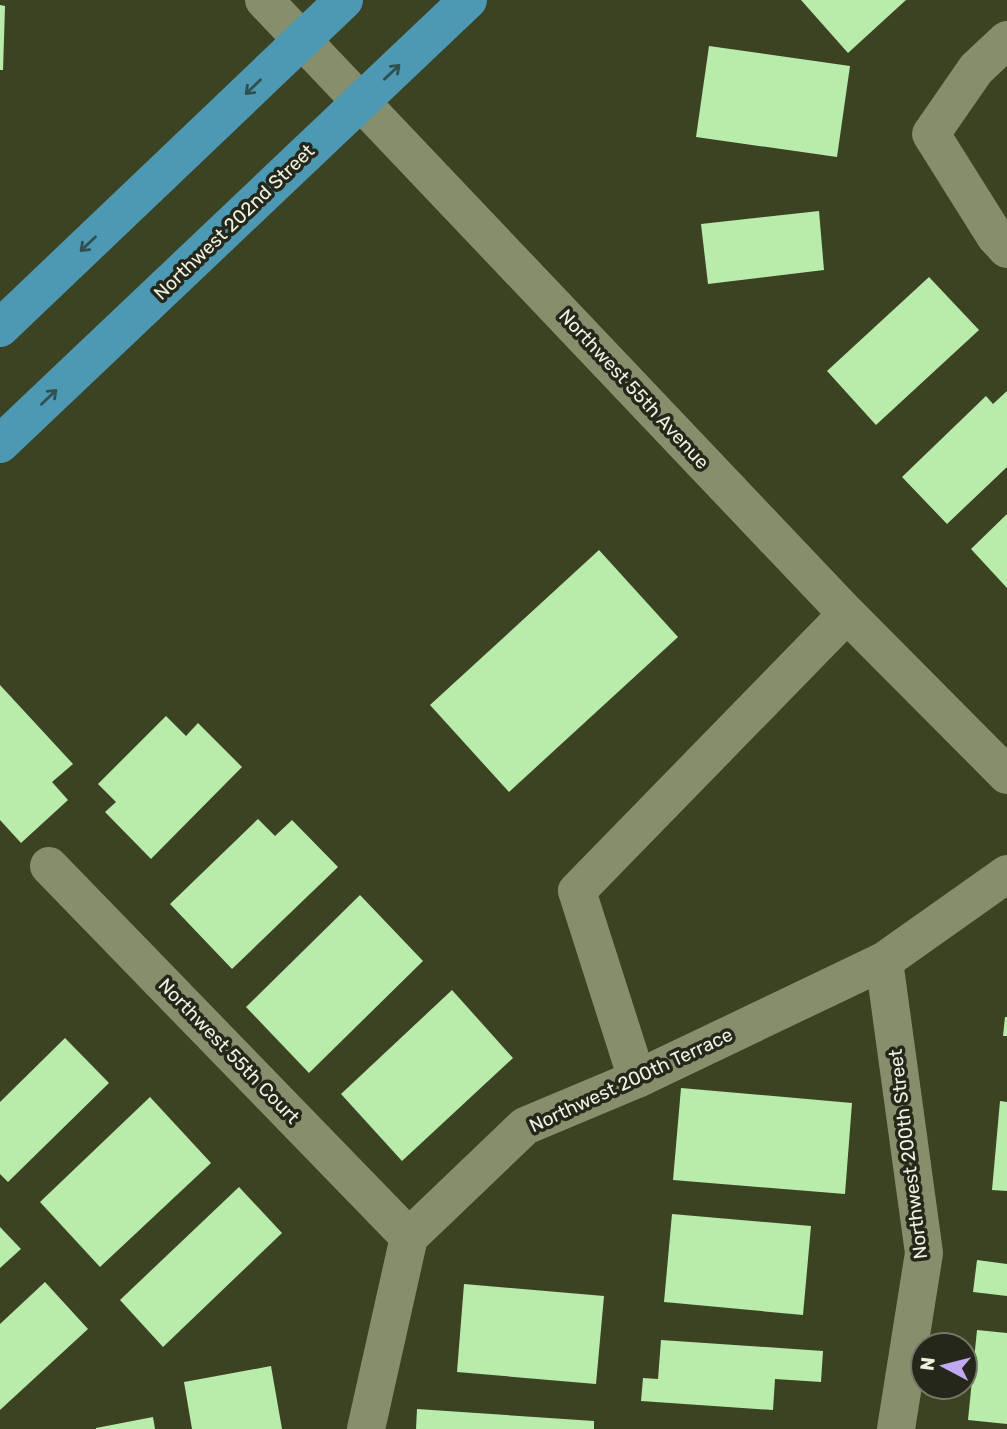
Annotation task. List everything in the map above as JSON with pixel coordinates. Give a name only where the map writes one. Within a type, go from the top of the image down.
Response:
[{"type":"main road","points":[[0,328],[344,0]]},
{"type":"main road","name":"Northwest 202nd Street","points":[[0,444],[468,0]]},
{"type":"street","name":"Northwest 55th Avenue","points":[[264,0],[847,614],[1007,775]]},
{"type":"street","points":[[1007,40],[976,69],[931,134],[995,236],[1007,249]]},
{"type":"street","points":[[637,1079],[577,891],[847,614]]},
{"type":"street","name":"Northwest 55th Court","points":[[49,866],[409,1237]]},
{"type":"street","name":"Northwest 200th Terrace","points":[[409,1237],[525,1126],[637,1079],[884,961],[1007,874]]},
{"type":"street","name":"Northwest 200th Street","points":[[884,961],[924,1253],[896,1429]]},
{"type":"street","points":[[366,1429],[409,1237]]},
{"type":"building","points":[[801,0],[906,0],[848,53]]},
{"type":"building","points":[[0,5],[5,6],[3,70],[0,70]]},
{"type":"building","points":[[709,46],[850,66],[837,157],[696,137]]},
{"type":"building","points":[[819,211],[824,270],[708,284],[701,224]]},
{"type":"building","points":[[929,277],[979,330],[876,425],[827,371]]},
{"type":"building","points":[[1007,391],[1007,467],[947,524],[902,477],[986,396],[993,404]]},
{"type":"building","points":[[1007,514],[1007,588],[971,549]]},
{"type":"building","points":[[599,550],[678,637],[509,792],[430,705]]},
{"type":"building","points":[[0,685],[73,764],[52,782],[68,800],[21,843],[0,820]]},
{"type":"building","points":[[166,716],[186,736],[198,723],[242,767],[151,859],[105,812],[116,802],[98,784]]},
{"type":"building","points":[[258,819],[275,836],[292,820],[338,867],[232,969],[170,904]]},
{"type":"building","points":[[360,895],[423,961],[309,1073],[246,1007]]},
{"type":"building","points":[[452,990],[513,1058],[402,1161],[341,1094]]},
{"type":"building","points":[[1005,1017],[1007,1036],[1003,1036]]},
{"type":"building","points":[[65,1038],[109,1083],[8,1182],[0,1174],[0,1102]]},
{"type":"building","points":[[681,1088],[852,1103],[845,1194],[673,1180]]},
{"type":"building","points":[[150,1097],[211,1163],[100,1267],[40,1202]]},
{"type":"building","points":[[1000,1101],[1007,1102],[1007,1191],[992,1190]]},
{"type":"building","points":[[239,1187],[282,1233],[163,1347],[120,1300]]},
{"type":"building","points":[[672,1214],[811,1226],[803,1315],[664,1302]]},
{"type":"building","points":[[0,1227],[21,1249],[0,1268]]},
{"type":"building","points":[[977,1260],[1007,1264],[1007,1296],[973,1292]]},
{"type":"building","points":[[45,1282],[88,1329],[0,1410],[0,1324]]},
{"type":"building","points":[[464,1284],[604,1296],[596,1384],[457,1372]]},
{"type":"building","points":[[977,1331],[1007,1333],[1007,1424],[968,1420],[970,1401],[979,1401]]},
{"type":"building","points":[[661,1340],[823,1351],[821,1382],[775,1379],[773,1410],[641,1401],[643,1378],[658,1379]]},
{"type":"building","points":[[271,1366],[282,1429],[192,1429],[184,1382]]},
{"type":"building","points":[[417,1409],[594,1421],[594,1429],[416,1429]]},
{"type":"building","points":[[153,1417],[155,1429],[96,1429],[96,1428]]}]
